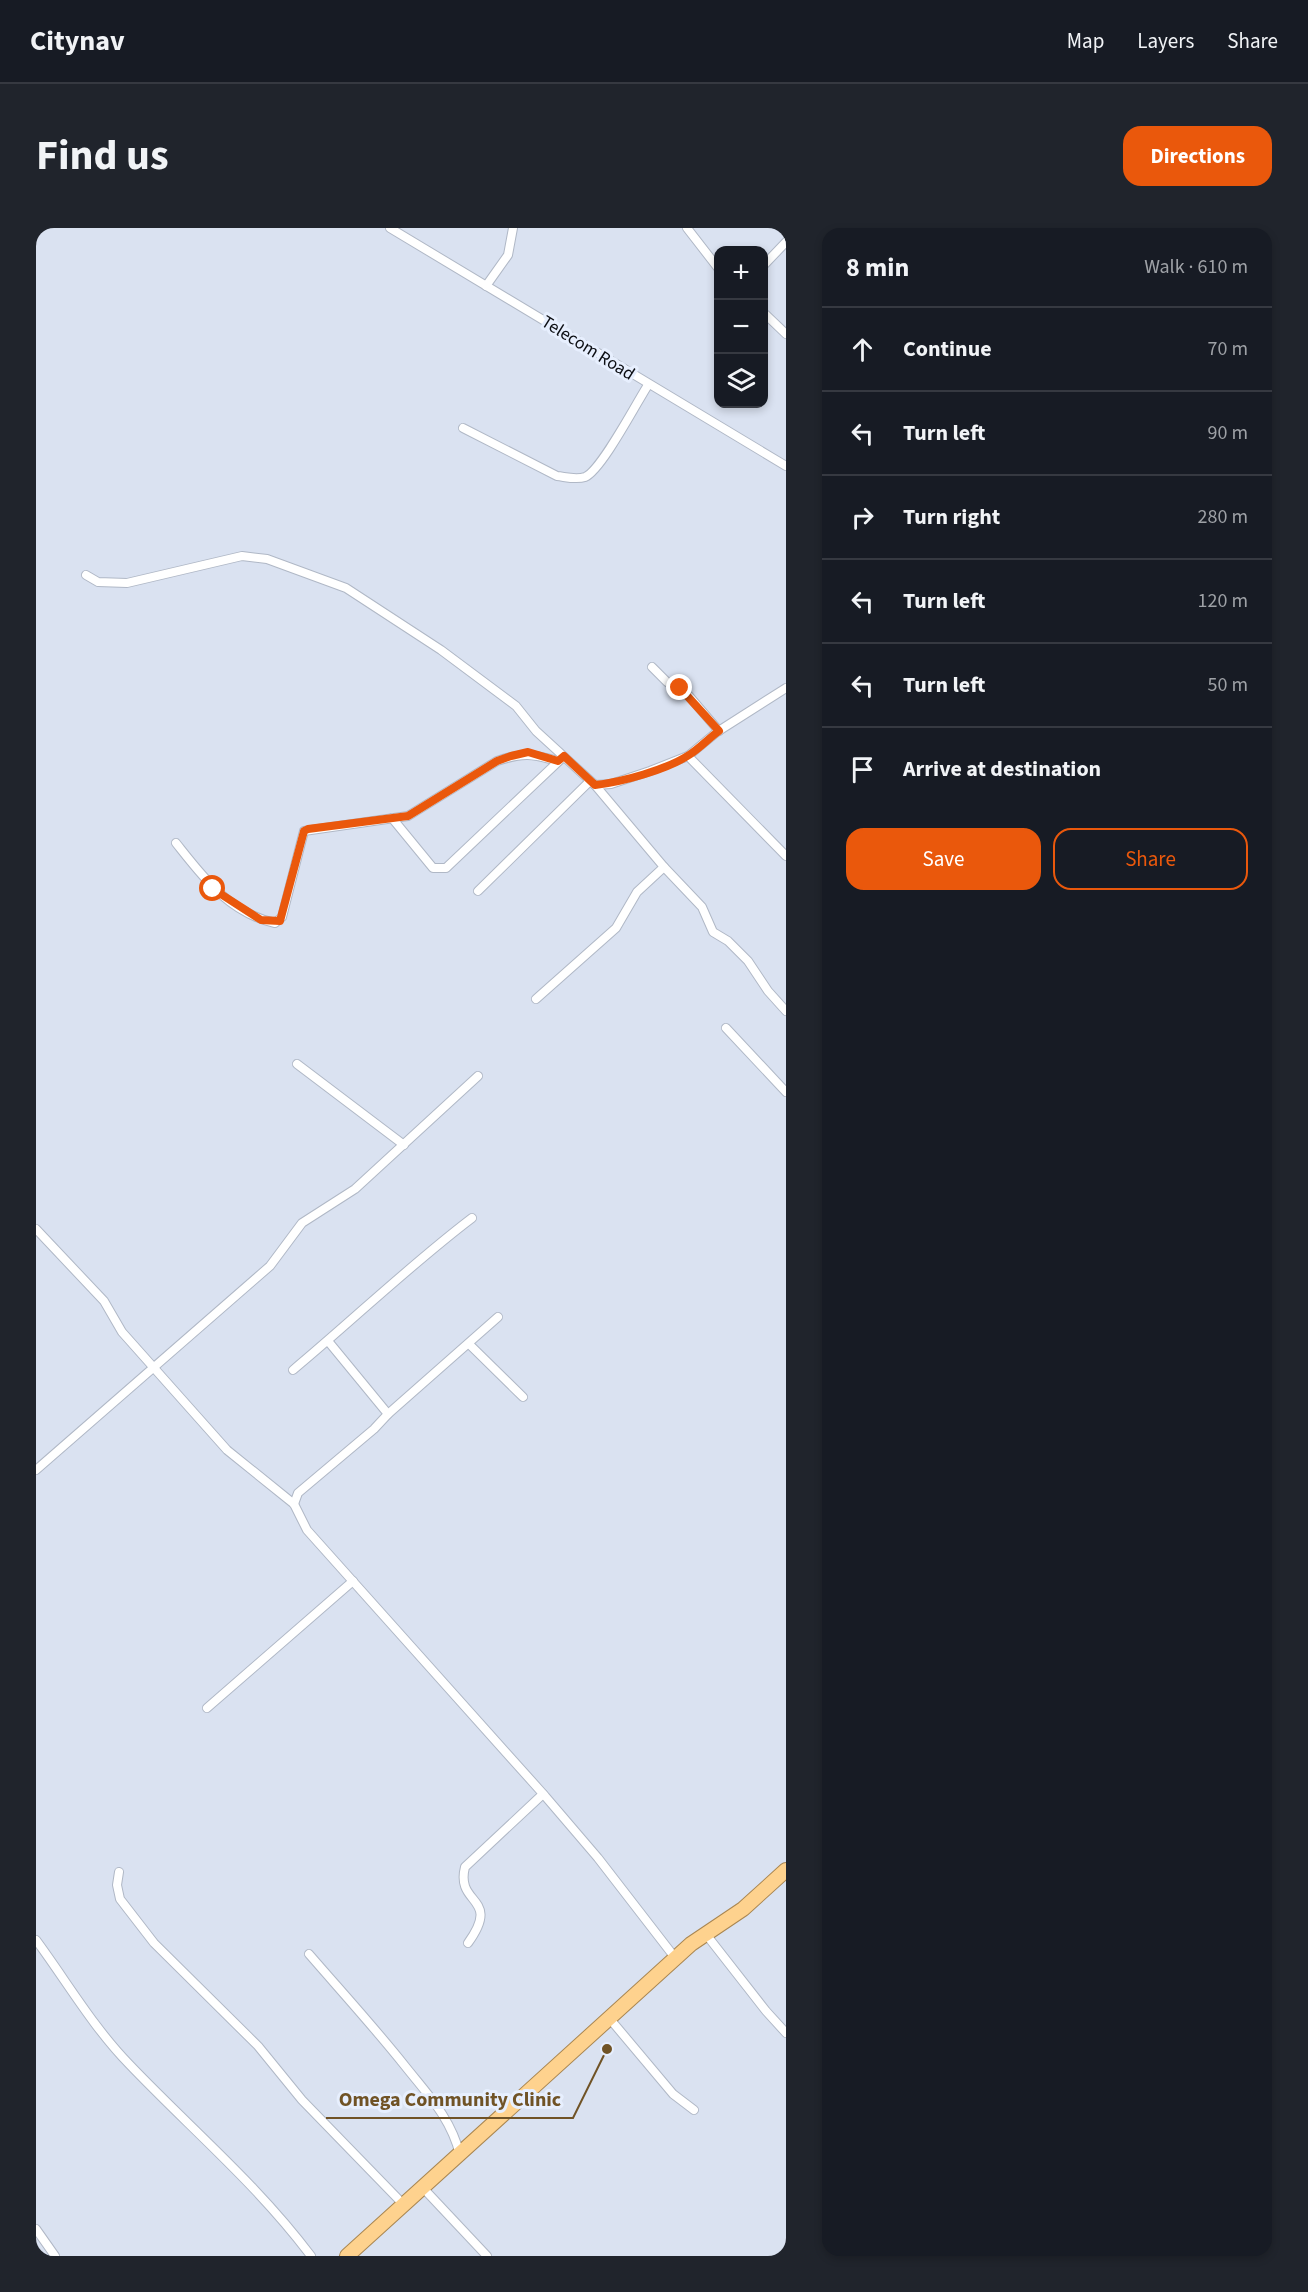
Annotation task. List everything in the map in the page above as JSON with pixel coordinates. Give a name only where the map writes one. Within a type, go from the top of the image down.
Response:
[{"type":"highway","points":[[347,2256],[424,2189],[705,1933],[743,1909],[786,1870]]},
{"type":"street","name":"Telecom Road","points":[[390,228],[786,466]]},
{"type":"street","points":[[486,286],[508,255],[513,228]]},
{"type":"street","points":[[687,228],[714,263]]},
{"type":"street","points":[[768,261],[786,242]]},
{"type":"street","points":[[768,317],[786,334]]},
{"type":"street","points":[[463,428],[557,476],[586,477],[602,462],[648,385]]},
{"type":"street","points":[[86,575],[98,582],[127,583],[242,556],[267,559],[346,588],[441,650],[516,706],[561,758],[592,783],[664,867],[702,907],[713,932],[728,941],[748,961],[768,991],[786,1011]]},
{"type":"street","points":[[652,667],[667,682],[689,696],[719,731]]},
{"type":"street","points":[[478,891],[592,783],[641,774],[688,756],[719,731],[784,694]]},
{"type":"street","points":[[176,843],[213,889],[246,912],[275,923],[282,917],[304,831],[408,816],[497,761],[528,752],[561,758]]},
{"type":"street","points":[[688,756],[786,856]]},
{"type":"street","points":[[392,818],[433,868],[446,868],[561,758]]},
{"type":"street","points":[[536,999],[616,927],[637,892],[664,867]]},
{"type":"street","points":[[726,1028],[786,1092]]},
{"type":"street","points":[[297,1065],[404,1144]]},
{"type":"street","points":[[36,1470],[270,1266],[302,1223],[355,1189],[478,1077]]},
{"type":"street","points":[[293,1370],[416,1261],[472,1218]]},
{"type":"street","points":[[36,1229],[104,1301],[122,1332],[227,1450],[294,1504],[307,1530],[543,1794],[598,1858],[676,1959]]},
{"type":"street","points":[[294,1504],[298,1493],[374,1429],[498,1317]]},
{"type":"street","points":[[328,1341],[388,1414]]},
{"type":"street","points":[[469,1344],[524,1397]]},
{"type":"street","points":[[207,1708],[353,1581]]},
{"type":"street","points":[[468,1943],[482,1920],[482,1910],[466,1891],[462,1880],[465,1867],[543,1794]]},
{"type":"street","points":[[119,1872],[117,1885],[120,1899],[154,1943],[258,2046],[302,2100],[404,2205]]},
{"type":"street","points":[[705,1933],[765,2012],[786,2033]]},
{"type":"street","points":[[36,1940],[94,2025],[129,2064],[283,2218],[311,2256]]},
{"type":"street","points":[[309,1954],[390,2044],[429,2094],[454,2132],[460,2155]]},
{"type":"street","points":[[610,2019],[673,2094],[694,2110]]},
{"type":"street","points":[[424,2189],[487,2256]]},
{"type":"street","points":[[36,2229],[55,2256]]},
{"type":"place","name":"Omega Community Clinic","points":[[607,2049]]},
{"type":"route","points":[[213,889],[246,912],[261,920],[275,923],[282,917],[304,831],[308,829],[408,816],[497,761],[528,752],[558,761],[564,756],[595,785],[611,784],[688,756],[719,731],[680,688]]}]
